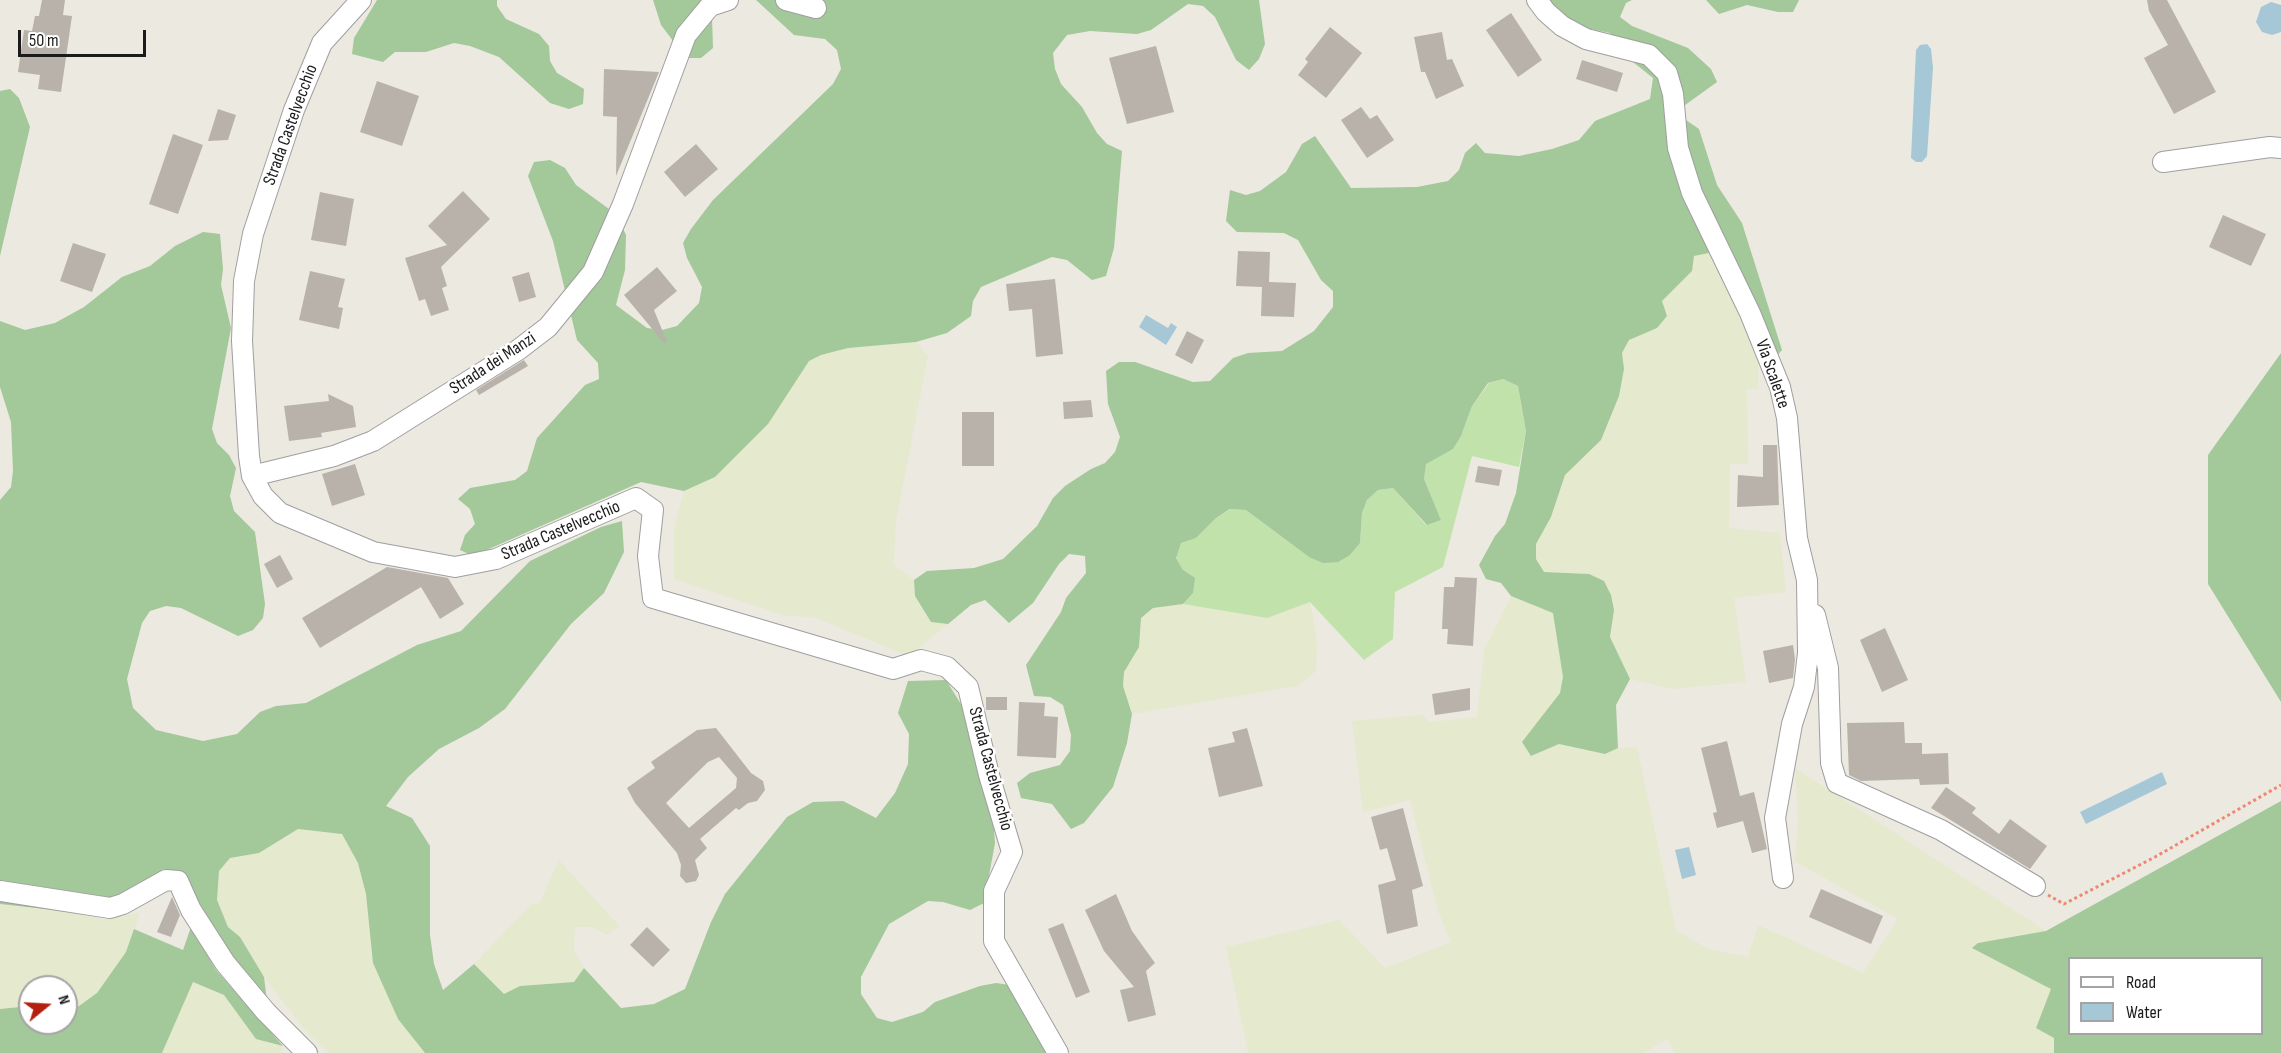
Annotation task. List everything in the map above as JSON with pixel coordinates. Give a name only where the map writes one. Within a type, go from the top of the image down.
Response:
[{"type":"street","name":"Strada Castelvecchio","points":[[361,0],[322,43],[294,110],[253,234],[244,280],[242,341],[249,456],[252,476],[263,496],[280,513],[328,535],[374,552],[455,567],[496,559],[636,498],[653,510],[648,556],[653,598],[893,669],[921,660],[947,667],[968,687],[989,775],[1012,852],[994,891],[994,941],[1058,1053]]},
{"type":"street","name":"Strada dei Manzi","points":[[252,476],[334,456],[373,441],[518,350],[548,327],[593,272],[623,204],[686,35],[710,6],[728,0]]},
{"type":"street","points":[[786,0],[816,8]]},
{"type":"street","name":"Via Scalette","points":[[1537,0],[1546,12],[1562,26],[1586,39],[1649,55],[1666,73],[1672,94],[1678,148],[1692,193],[1750,313],[1780,387],[1787,418],[1797,538],[1807,580],[1808,653],[1804,687],[1792,724],[1774,818],[1783,878]]},
{"type":"street","points":[[2163,162],[2270,147],[2281,148]]},
{"type":"street","points":[[1807,580],[1828,668],[1831,763],[1837,783],[1941,830],[2035,886]]},
{"type":"street","points":[[0,891],[110,908],[123,904],[166,880],[177,881],[191,910],[225,963],[266,1012],[307,1053]]},
{"type":"path","points":[[2035,886],[2064,904],[2155,857],[2281,785]]},
{"type":"green space","points":[[377,0],[497,0],[497,6],[506,19],[539,34],[549,46],[550,61],[557,73],[584,89],[583,104],[569,109],[550,103],[499,57],[470,46],[454,43],[426,52],[395,52],[383,62],[352,54],[354,38]]},
{"type":"green space","points":[[653,0],[736,0],[723,2],[712,17],[713,48],[701,58],[686,58],[661,25]]},
{"type":"green space","points":[[756,0],[1259,0],[1265,44],[1259,59],[1249,70],[1236,60],[1215,17],[1203,6],[1188,4],[1151,30],[1137,34],[1090,31],[1067,35],[1053,53],[1055,69],[1061,84],[1082,107],[1097,133],[1107,144],[1122,151],[1114,248],[1106,276],[1092,280],[1067,260],[1052,257],[981,287],[973,301],[971,316],[947,333],[916,342],[848,348],[821,355],[809,361],[768,424],[715,477],[684,491],[641,482],[473,556],[460,550],[465,535],[475,524],[470,509],[458,499],[470,488],[515,480],[527,471],[537,438],[585,385],[599,379],[598,363],[577,340],[553,241],[528,176],[534,162],[550,160],[565,168],[576,185],[616,214],[626,235],[625,270],[616,305],[647,328],[662,330],[677,326],[699,303],[702,287],[687,258],[683,243],[691,229],[713,200],[833,84],[841,69],[837,50],[825,39],[794,35]]},
{"type":"green space","points":[[1549,0],[1632,0],[1626,3],[1620,17],[1632,26],[1688,48],[1711,69],[1717,82],[1681,108],[1686,120],[1699,129],[1717,185],[1742,223],[1782,350],[1772,361],[1759,354],[1709,253],[1694,256],[1692,271],[1662,301],[1667,316],[1657,328],[1629,340],[1622,353],[1624,369],[1619,396],[1601,440],[1565,475],[1551,517],[1536,544],[1536,559],[1544,572],[1589,574],[1604,581],[1611,595],[1614,610],[1610,637],[1630,679],[1616,705],[1618,748],[1605,754],[1559,744],[1531,756],[1522,742],[1560,693],[1563,677],[1553,613],[1511,596],[1501,583],[1486,579],[1479,565],[1495,536],[1505,524],[1516,493],[1526,431],[1518,386],[1503,379],[1488,383],[1472,406],[1461,436],[1453,449],[1426,464],[1424,479],[1441,520],[1427,525],[1393,488],[1378,490],[1367,500],[1362,513],[1360,543],[1350,555],[1338,562],[1323,563],[1309,557],[1246,510],[1230,509],[1216,518],[1196,538],[1181,543],[1176,558],[1183,570],[1195,578],[1193,593],[1183,604],[1153,608],[1141,618],[1139,647],[1124,672],[1123,686],[1132,714],[1127,743],[1113,787],[1084,823],[1071,829],[1052,804],[1021,798],[1017,783],[1030,773],[1060,765],[1070,751],[1071,735],[1063,705],[1050,697],[1034,696],[1026,665],[1061,612],[1066,598],[1086,573],[1085,556],[1069,554],[1059,564],[1033,603],[1009,623],[985,600],[971,605],[948,624],[931,622],[915,596],[914,580],[927,571],[974,568],[1003,559],[1037,526],[1053,498],[1065,486],[1105,463],[1115,452],[1120,437],[1108,404],[1106,371],[1119,362],[1135,362],[1193,382],[1210,381],[1233,358],[1248,353],[1282,351],[1314,331],[1333,307],[1333,291],[1321,280],[1298,240],[1284,233],[1237,232],[1226,221],[1230,190],[1246,195],[1260,191],[1286,172],[1302,144],[1315,136],[1351,188],[1417,187],[1448,181],[1459,170],[1465,153],[1476,143],[1485,153],[1519,156],[1552,149],[1579,140],[1595,121],[1650,99],[1653,78],[1628,58],[1610,33],[1581,27],[1553,12]]},
{"type":"green space","points":[[1706,0],[1799,0],[1793,12],[1778,12],[1747,5],[1719,14]]},
{"type":"green space","points":[[10,89],[19,98],[30,127],[0,256],[0,91]]},
{"type":"green space","points":[[203,232],[220,234],[223,269],[221,285],[231,328],[212,429],[217,443],[229,455],[236,468],[230,496],[234,511],[255,532],[265,604],[263,618],[253,630],[238,636],[181,608],[166,606],[150,611],[142,623],[127,679],[133,708],[156,730],[203,741],[237,734],[260,712],[276,706],[306,703],[417,645],[461,631],[530,561],[601,527],[622,521],[624,552],[604,593],[571,624],[505,709],[479,728],[439,749],[408,777],[386,806],[412,818],[430,846],[430,935],[434,964],[443,990],[474,964],[504,994],[520,986],[574,982],[584,968],[621,1008],[654,1004],[685,989],[711,922],[725,894],[787,817],[813,802],[843,801],[876,818],[895,793],[908,764],[909,734],[898,713],[908,681],[946,680],[964,709],[994,829],[995,843],[984,903],[970,910],[943,902],[928,901],[889,924],[861,977],[861,994],[877,1018],[892,1022],[923,1012],[935,1002],[980,986],[996,983],[1010,985],[1048,1053],[425,1053],[398,1019],[373,963],[366,894],[358,863],[342,834],[298,829],[259,853],[230,858],[219,871],[217,900],[228,927],[240,937],[264,977],[267,1001],[233,959],[194,901],[181,873],[163,869],[149,882],[129,893],[64,911],[0,904],[0,500],[11,487],[13,471],[11,422],[0,387],[0,321],[25,330],[55,323],[84,307],[122,277],[150,266],[175,246]]},
{"type":"green space","points":[[1709,253],[1759,354],[1758,389],[1747,389],[1748,464],[1730,464],[1729,528],[1780,533],[1786,592],[1734,598],[1746,682],[1672,689],[1630,679],[1610,637],[1614,610],[1589,574],[1544,572],[1536,559],[1536,544],[1551,517],[1565,475],[1601,440],[1619,396],[1624,369],[1622,353],[1629,340],[1657,328],[1662,301],[1692,271],[1694,256]]},
{"type":"green space","points":[[916,342],[928,356],[896,521],[894,565],[914,580],[915,596],[931,622],[948,624],[908,656],[814,617],[786,616],[674,579],[674,527],[684,491],[715,477],[809,361],[821,355],[848,348]]},
{"type":"green space","points":[[2281,353],[2281,702],[2208,584],[2208,455]]},
{"type":"green space","points":[[1503,379],[1518,386],[1526,431],[1519,467],[1472,456],[1443,567],[1395,592],[1393,639],[1364,660],[1310,602],[1267,618],[1183,604],[1193,593],[1176,557],[1181,543],[1196,538],[1216,518],[1231,509],[1246,510],[1309,557],[1350,555],[1360,543],[1362,513],[1367,500],[1378,490],[1393,488],[1426,525],[1441,520],[1424,479],[1426,463],[1453,449],[1461,436],[1472,406],[1489,383]]},
{"type":"green space","points":[[1511,596],[1553,613],[1563,677],[1560,693],[1523,743],[1532,756],[1559,744],[1605,754],[1618,748],[1637,747],[1676,930],[1708,949],[1748,957],[1758,925],[1863,973],[1898,919],[1794,861],[1798,825],[1795,768],[2046,931],[1978,943],[2051,989],[2036,1027],[2054,1038],[2054,1053],[1675,1053],[1667,1039],[1644,1053],[1248,1053],[1226,947],[1339,920],[1385,968],[1451,942],[1438,911],[1410,800],[1363,812],[1352,721],[1422,715],[1430,722],[1477,717],[1484,650]]},
{"type":"green space","points":[[1310,601],[1317,641],[1316,671],[1298,686],[1132,714],[1123,686],[1124,672],[1139,647],[1141,618],[1153,608],[1183,604],[1267,618]]},
{"type":"green space","points":[[2281,801],[2281,1053],[2054,1053],[2054,1038],[2036,1028],[2051,989],[1972,948],[1978,943],[2046,931]]},
{"type":"green space","points":[[298,829],[342,834],[358,863],[366,894],[373,963],[398,1019],[425,1053],[328,1053],[305,1030],[264,977],[240,937],[228,927],[217,900],[219,871],[230,858],[259,853]]},
{"type":"green space","points":[[559,860],[619,926],[607,935],[593,927],[575,927],[574,951],[584,968],[574,982],[520,986],[504,995],[474,964],[531,904],[539,904]]},
{"type":"green space","points":[[0,904],[64,911],[102,919],[140,913],[126,952],[97,993],[78,1007],[78,975],[18,975],[18,1007],[0,1009]]},
{"type":"green space","points":[[191,927],[216,970],[283,1046],[256,1039],[224,995],[193,982],[162,1053],[0,1053],[0,1009],[18,1007],[18,1035],[78,1035],[78,1007],[97,993],[126,952],[134,929],[183,950]]},
{"type":"green space","points":[[193,982],[224,995],[256,1039],[283,1046],[280,1053],[162,1053]]},
{"type":"water","points":[[2271,2],[2281,5],[2281,32],[2272,35],[2262,32],[2256,22],[2261,7]]},
{"type":"water","points":[[1927,44],[1931,49],[1933,68],[1927,156],[1922,162],[1916,162],[1911,158],[1916,50],[1920,45]]},
{"type":"water","points":[[1146,315],[1168,328],[1171,323],[1177,327],[1166,345],[1139,327]]},
{"type":"water","points":[[2162,772],[2167,784],[2086,824],[2080,812]]},
{"type":"water","points":[[1689,847],[1696,875],[1682,879],[1675,850]]},
{"type":"building","points":[[42,0],[65,0],[63,15],[72,16],[61,92],[38,89],[40,75],[18,72],[24,30],[32,31],[35,16],[39,16]]},
{"type":"building","points":[[2147,0],[2167,0],[2216,92],[2174,114],[2144,58],[2168,45],[2149,11]]},
{"type":"building","points":[[1511,13],[1542,60],[1518,77],[1486,30]]},
{"type":"building","points":[[1330,27],[1362,53],[1326,98],[1298,75],[1308,62],[1305,59]]},
{"type":"building","points":[[1442,32],[1447,60],[1452,59],[1464,86],[1436,99],[1425,72],[1421,72],[1414,37]]},
{"type":"building","points":[[1156,46],[1174,112],[1127,124],[1109,58]]},
{"type":"building","points":[[1582,60],[1623,73],[1617,92],[1576,79]]},
{"type":"building","points":[[604,69],[659,72],[616,176],[617,117],[603,116]]},
{"type":"building","points":[[377,81],[419,96],[402,146],[360,132]]},
{"type":"building","points":[[1361,107],[1370,119],[1377,115],[1394,140],[1367,158],[1341,120]]},
{"type":"building","points":[[218,109],[236,115],[228,140],[208,141]]},
{"type":"building","points":[[173,134],[203,145],[178,214],[149,204]]},
{"type":"building","points":[[696,144],[718,169],[685,197],[664,172]]},
{"type":"building","points":[[463,191],[490,219],[441,267],[447,286],[442,288],[449,310],[431,316],[425,299],[419,301],[405,258],[447,245],[428,226]]},
{"type":"building","points":[[320,192],[354,199],[346,246],[311,240]]},
{"type":"building","points":[[2223,215],[2266,234],[2251,266],[2209,247]]},
{"type":"building","points":[[73,243],[106,254],[92,292],[60,281]]},
{"type":"building","points":[[1238,251],[1270,252],[1269,282],[1296,283],[1294,317],[1261,316],[1262,287],[1236,286]]},
{"type":"building","points":[[657,267],[677,291],[654,310],[667,342],[664,343],[624,295]]},
{"type":"building","points":[[310,271],[345,279],[338,307],[343,308],[339,329],[299,320]]},
{"type":"building","points":[[529,272],[536,297],[519,302],[512,277]]},
{"type":"building","points":[[1055,279],[1063,354],[1036,357],[1032,309],[1009,311],[1006,284]]},
{"type":"building","points":[[1187,331],[1204,340],[1192,364],[1175,355]]},
{"type":"building","points":[[524,360],[528,366],[479,395],[476,390]]},
{"type":"building","points":[[328,394],[353,406],[356,427],[321,433],[322,437],[289,441],[284,406],[329,401]]},
{"type":"building","points":[[1091,400],[1093,417],[1064,419],[1063,402]]},
{"type":"building","points":[[962,412],[994,412],[994,466],[962,466]]},
{"type":"building","points":[[1763,445],[1777,445],[1779,505],[1737,507],[1738,475],[1763,477]]},
{"type":"building","points":[[355,464],[365,495],[332,506],[322,474]]},
{"type":"building","points":[[1478,466],[1502,470],[1499,486],[1475,482]]},
{"type":"building","points":[[280,555],[293,579],[277,588],[264,564]]},
{"type":"building","points":[[387,567],[448,578],[464,604],[440,619],[421,587],[320,648],[302,618]]},
{"type":"building","points":[[1455,577],[1477,578],[1473,646],[1447,644],[1448,629],[1442,629],[1444,587],[1454,587]]},
{"type":"building","points":[[1885,628],[1908,680],[1882,692],[1860,640]]},
{"type":"building","points":[[1793,645],[1795,659],[1793,678],[1769,683],[1763,651]]},
{"type":"building","points":[[1470,688],[1470,710],[1435,715],[1432,694]]},
{"type":"building","points":[[986,697],[1007,697],[1007,710],[986,710]]},
{"type":"building","points":[[1019,702],[1045,703],[1044,716],[1058,717],[1056,758],[1017,756]]},
{"type":"building","points":[[1904,722],[1905,743],[1922,743],[1922,754],[1948,753],[1949,784],[1920,785],[1919,779],[1861,781],[1849,775],[1847,723]]},
{"type":"building","points":[[716,728],[751,773],[763,781],[765,790],[757,801],[748,803],[739,810],[736,808],[700,839],[707,848],[695,860],[699,875],[696,881],[686,883],[680,876],[681,865],[677,853],[635,803],[627,788],[655,768],[651,762],[697,730]],"holes":[[[719,757],[737,778],[736,788],[689,828],[666,803],[708,762]]]},
{"type":"building","points":[[1247,728],[1263,786],[1219,797],[1208,748],[1235,742],[1232,732]]},
{"type":"building","points":[[1727,741],[1740,796],[1754,792],[1767,849],[1752,853],[1743,821],[1717,828],[1713,813],[1717,812],[1701,748]]},
{"type":"building","points":[[1946,787],[1976,808],[1972,813],[1999,834],[2010,819],[2047,846],[2030,869],[1931,808]]},
{"type":"building","points":[[1403,808],[1423,886],[1412,890],[1418,926],[1387,934],[1378,885],[1396,880],[1387,848],[1380,850],[1371,817]]},
{"type":"building","points":[[1821,889],[1883,916],[1871,944],[1809,917]]},
{"type":"building","points":[[1116,894],[1132,931],[1155,963],[1146,971],[1156,1015],[1128,1022],[1120,990],[1134,987],[1104,951],[1085,910]]},
{"type":"building","points":[[172,897],[180,915],[171,937],[157,932]]},
{"type":"building","points":[[1063,923],[1090,992],[1076,998],[1048,929]]},
{"type":"building","points":[[647,927],[670,950],[653,967],[630,945]]}]
